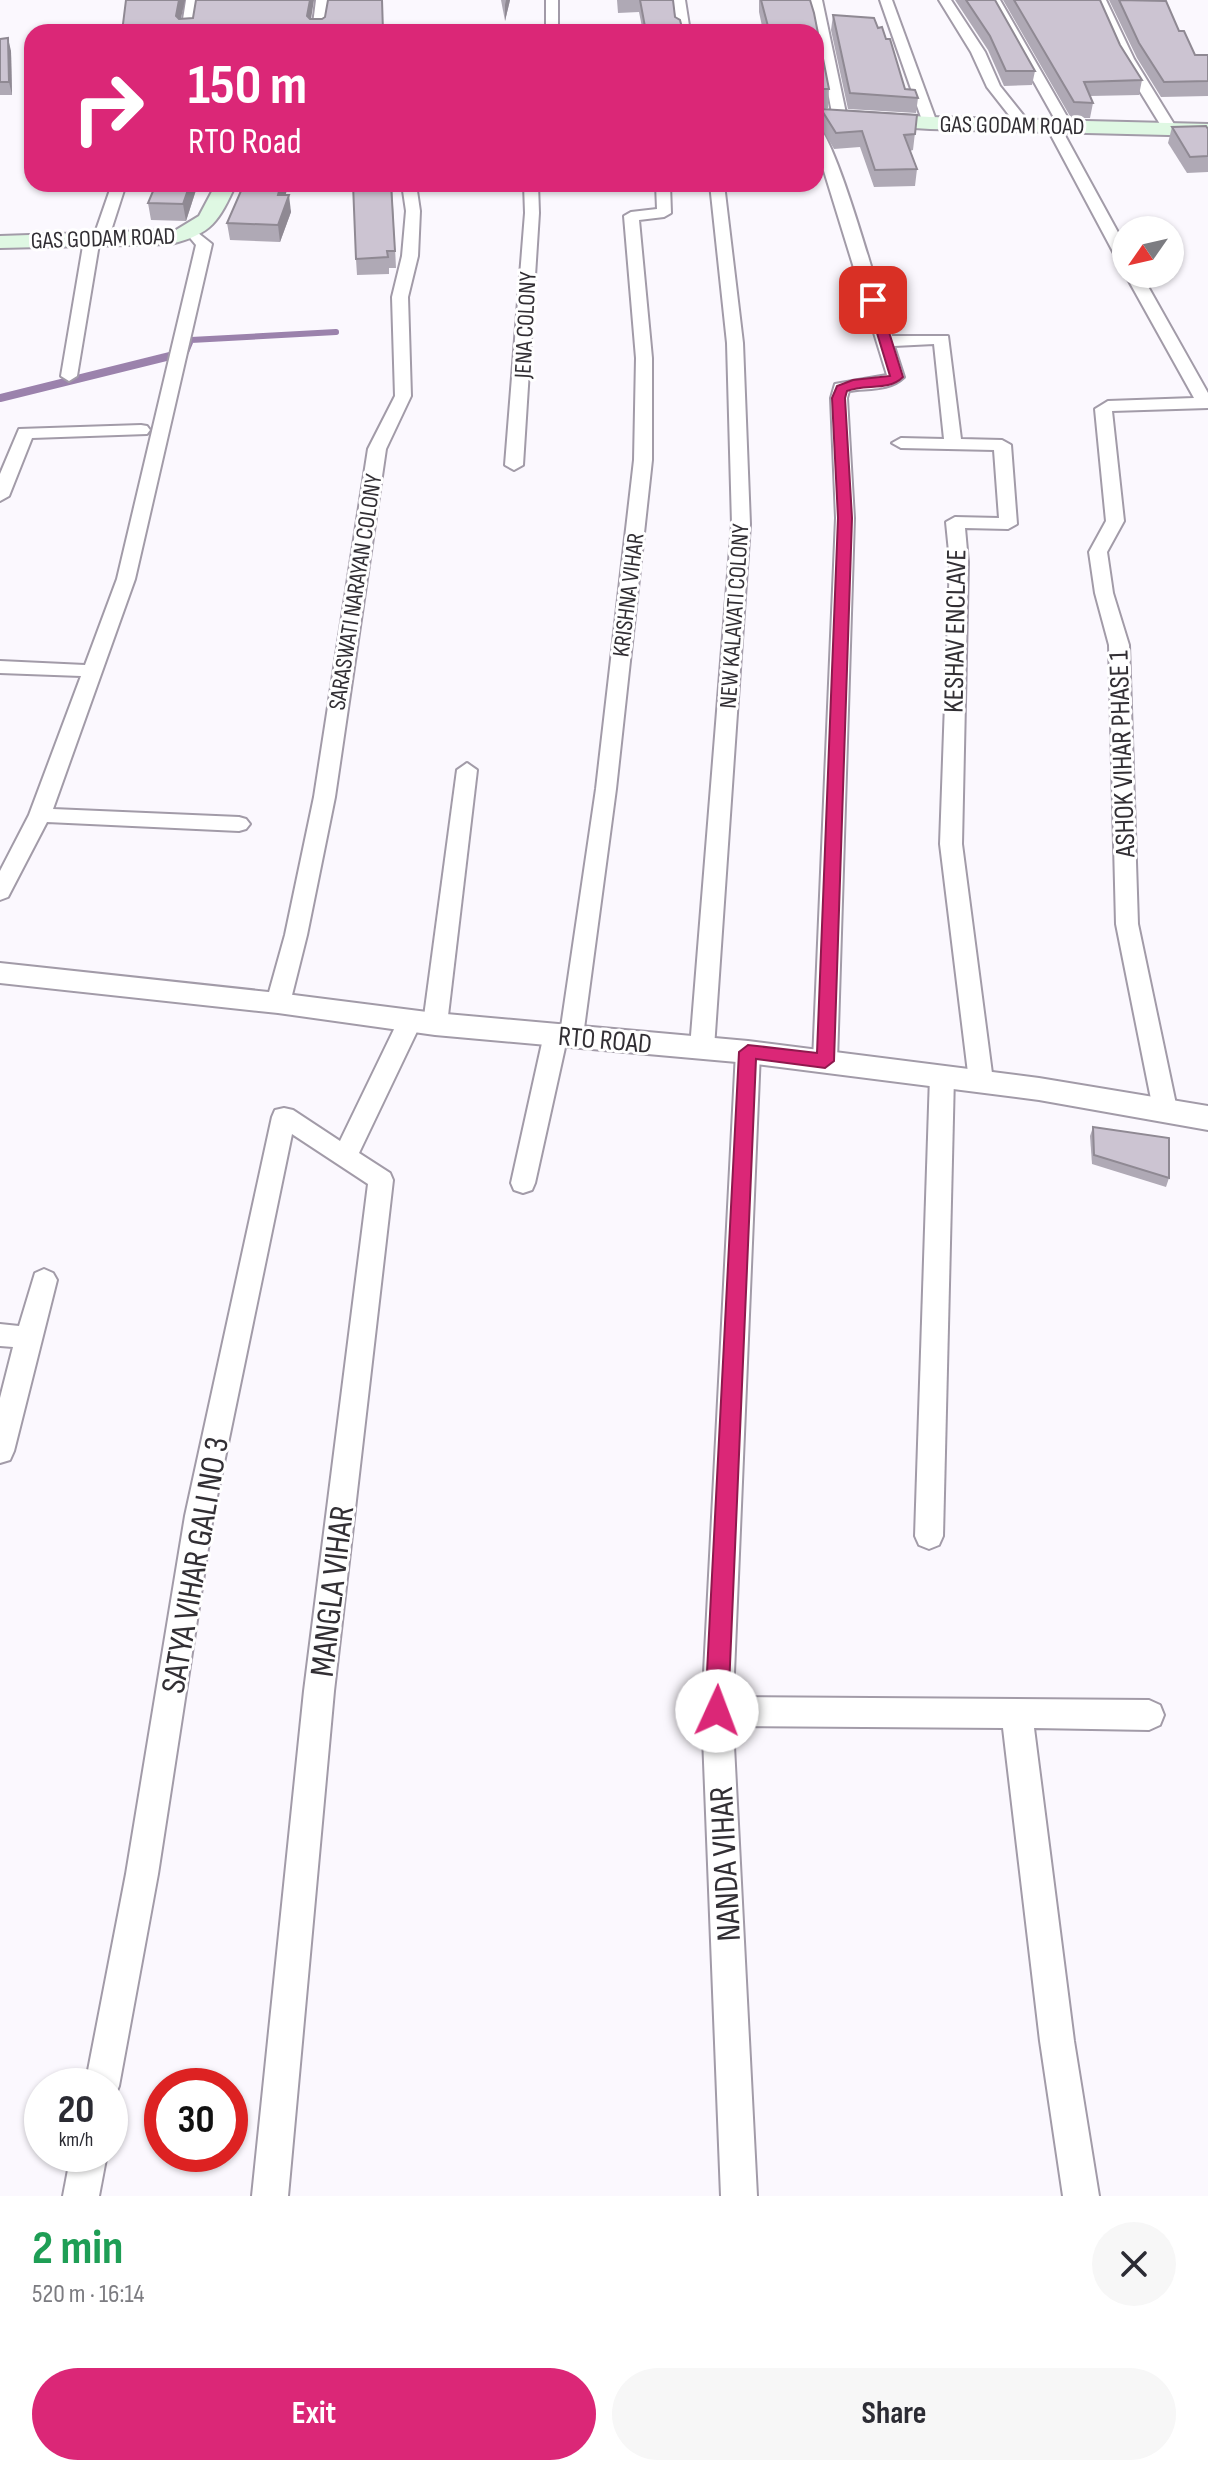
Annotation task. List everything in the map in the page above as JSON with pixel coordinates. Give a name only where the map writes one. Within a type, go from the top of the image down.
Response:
[{"type":"main road","name":"GAS GODAM ROAD","points":[[824,117],[930,123],[1208,130]]},
{"type":"main road","name":"GAS GODAM ROAD","points":[[0,242],[171,238],[193,233],[205,225],[222,192]]},
{"type":"street","points":[[188,24],[192,0]]},
{"type":"street","points":[[319,24],[322,0]]},
{"type":"street","points":[[552,0],[552,24]]},
{"type":"street","points":[[679,0],[683,24]]},
{"type":"street","points":[[816,0],[821,24]]},
{"type":"street","points":[[886,0],[930,123]]},
{"type":"street","points":[[945,0],[978,52],[994,87],[1025,126]]},
{"type":"street","points":[[994,0],[1112,233]]},
{"type":"street","points":[[1100,0],[1127,59],[1170,129]]},
{"type":"street","points":[[824,39],[840,118]]},
{"type":"street","points":[[824,148],[896,377],[890,382],[853,383],[841,388],[839,398],[845,518],[825,1061]]},
{"type":"street","points":[[69,376],[96,240],[116,192]]},
{"type":"street","name":"SARASWATI NARAYAN COLONY","points":[[278,1003],[303,917],[323,808],[377,449],[403,396],[400,297],[410,256],[413,211],[410,192]]},
{"type":"street","name":"JENA COLONY","points":[[514,465],[531,192]]},
{"type":"street","name":"KRISHNA VIHAR","points":[[563,1035],[606,789],[643,460],[644,358],[631,216],[664,213],[663,192]]},
{"type":"street","name":"NEW KALAVATI COLONY","points":[[702,1048],[741,524],[735,343],[718,192]]},
{"type":"street","points":[[0,892],[40,815],[126,579],[204,244],[193,233]]},
{"type":"street","points":[[1141,288],[1207,403]]},
{"type":"street","points":[[887,341],[944,340],[953,444],[901,443]]},
{"type":"street","points":[[1186,368],[1208,367]]},
{"type":"street","name":"ASHOK VIHAR PHASE 1","points":[[1165,1109],[1127,924],[1119,645],[1104,593],[1098,552],[1115,521],[1103,409],[1108,406],[1207,403]]},
{"type":"street","points":[[0,496],[25,433],[141,430]]},
{"type":"street","name":"KESHAV ENCLAVE","points":[[953,444],[1002,445],[1008,524],[955,522],[959,562],[951,844],[981,1081]]},
{"type":"street","points":[[0,667],[93,671]]},
{"type":"street","points":[[345,1156],[423,1022],[467,770]]},
{"type":"street","points":[[40,815],[239,824]]},
{"type":"street","name":"RTO ROAD","points":[[0,973],[423,1022],[825,1061],[981,1081],[1208,1118]]},
{"type":"street","points":[[523,1183],[563,1035]]},
{"type":"street","name":"NANDA VIHAR","points":[[739,2196],[717,1711],[748,1052]]},
{"type":"street","points":[[929,1536],[942,1076]]},
{"type":"street","name":"SATYA VIHAR GALI NO 3","points":[[105,2068],[142,1874],[199,1516],[284,1117],[345,1156]]},
{"type":"street","name":"MANGLA VIHAR","points":[[270,2196],[319,1691],[381,1180],[345,1156]]},
{"type":"street","points":[[0,1451],[44,1280]]},
{"type":"street","points":[[0,1335],[30,1338]]},
{"type":"street","points":[[717,1711],[1149,1715]]},
{"type":"street","points":[[1017,1715],[1057,2041],[1081,2196]]},
{"type":"street","points":[[81,2196],[86,2172]]},
{"type":"building","points":[[126,0],[179,0],[176,16],[179,19],[193,18],[196,0],[310,0],[307,16],[322,19],[328,0],[382,0],[383,24],[123,24]]},
{"type":"building","points":[[640,0],[673,0],[675,17],[681,24],[644,24]]},
{"type":"building","points":[[761,0],[810,0],[816,24],[767,24]]},
{"type":"building","points":[[966,0],[995,0],[1035,71],[1006,71],[990,36]]},
{"type":"building","points":[[1014,0],[1100,0],[1120,45],[1142,80],[1084,82],[1093,103],[1074,102]]},
{"type":"building","points":[[1119,0],[1166,1],[1179,31],[1184,31],[1195,55],[1208,55],[1208,81],[1164,82],[1139,43]]},
{"type":"building","points":[[833,15],[874,18],[878,28],[882,27],[886,39],[890,39],[905,89],[915,90],[918,98],[850,93]]},
{"type":"building","points":[[8,38],[9,82],[0,82],[0,39]]},
{"type":"building","points":[[824,64],[829,89],[824,89]]},
{"type":"building","points":[[824,109],[917,115],[915,134],[904,135],[917,169],[875,170],[862,131],[836,133]]},
{"type":"building","points":[[1206,126],[1208,156],[1190,157],[1172,127]]},
{"type":"building","points":[[153,192],[187,192],[183,204],[148,203]]},
{"type":"building","points":[[241,192],[289,195],[278,225],[227,223]]},
{"type":"building","points":[[353,192],[391,192],[395,251],[387,251],[388,257],[356,259]]},
{"type":"building","points":[[1093,1127],[1169,1138],[1169,1178],[1094,1155]]},
{"type":"waterway","points":[[186,352],[191,340],[336,332]]},
{"type":"waterway","points":[[162,358],[172,355]]},
{"type":"waterway","points":[[162,358],[170,356]]},
{"type":"waterway","points":[[0,398],[162,358]]},
{"type":"route","points":[[717,1711],[748,1052],[825,1061],[845,518],[839,398],[841,388],[853,383],[890,382],[896,377],[873,300]]}]
